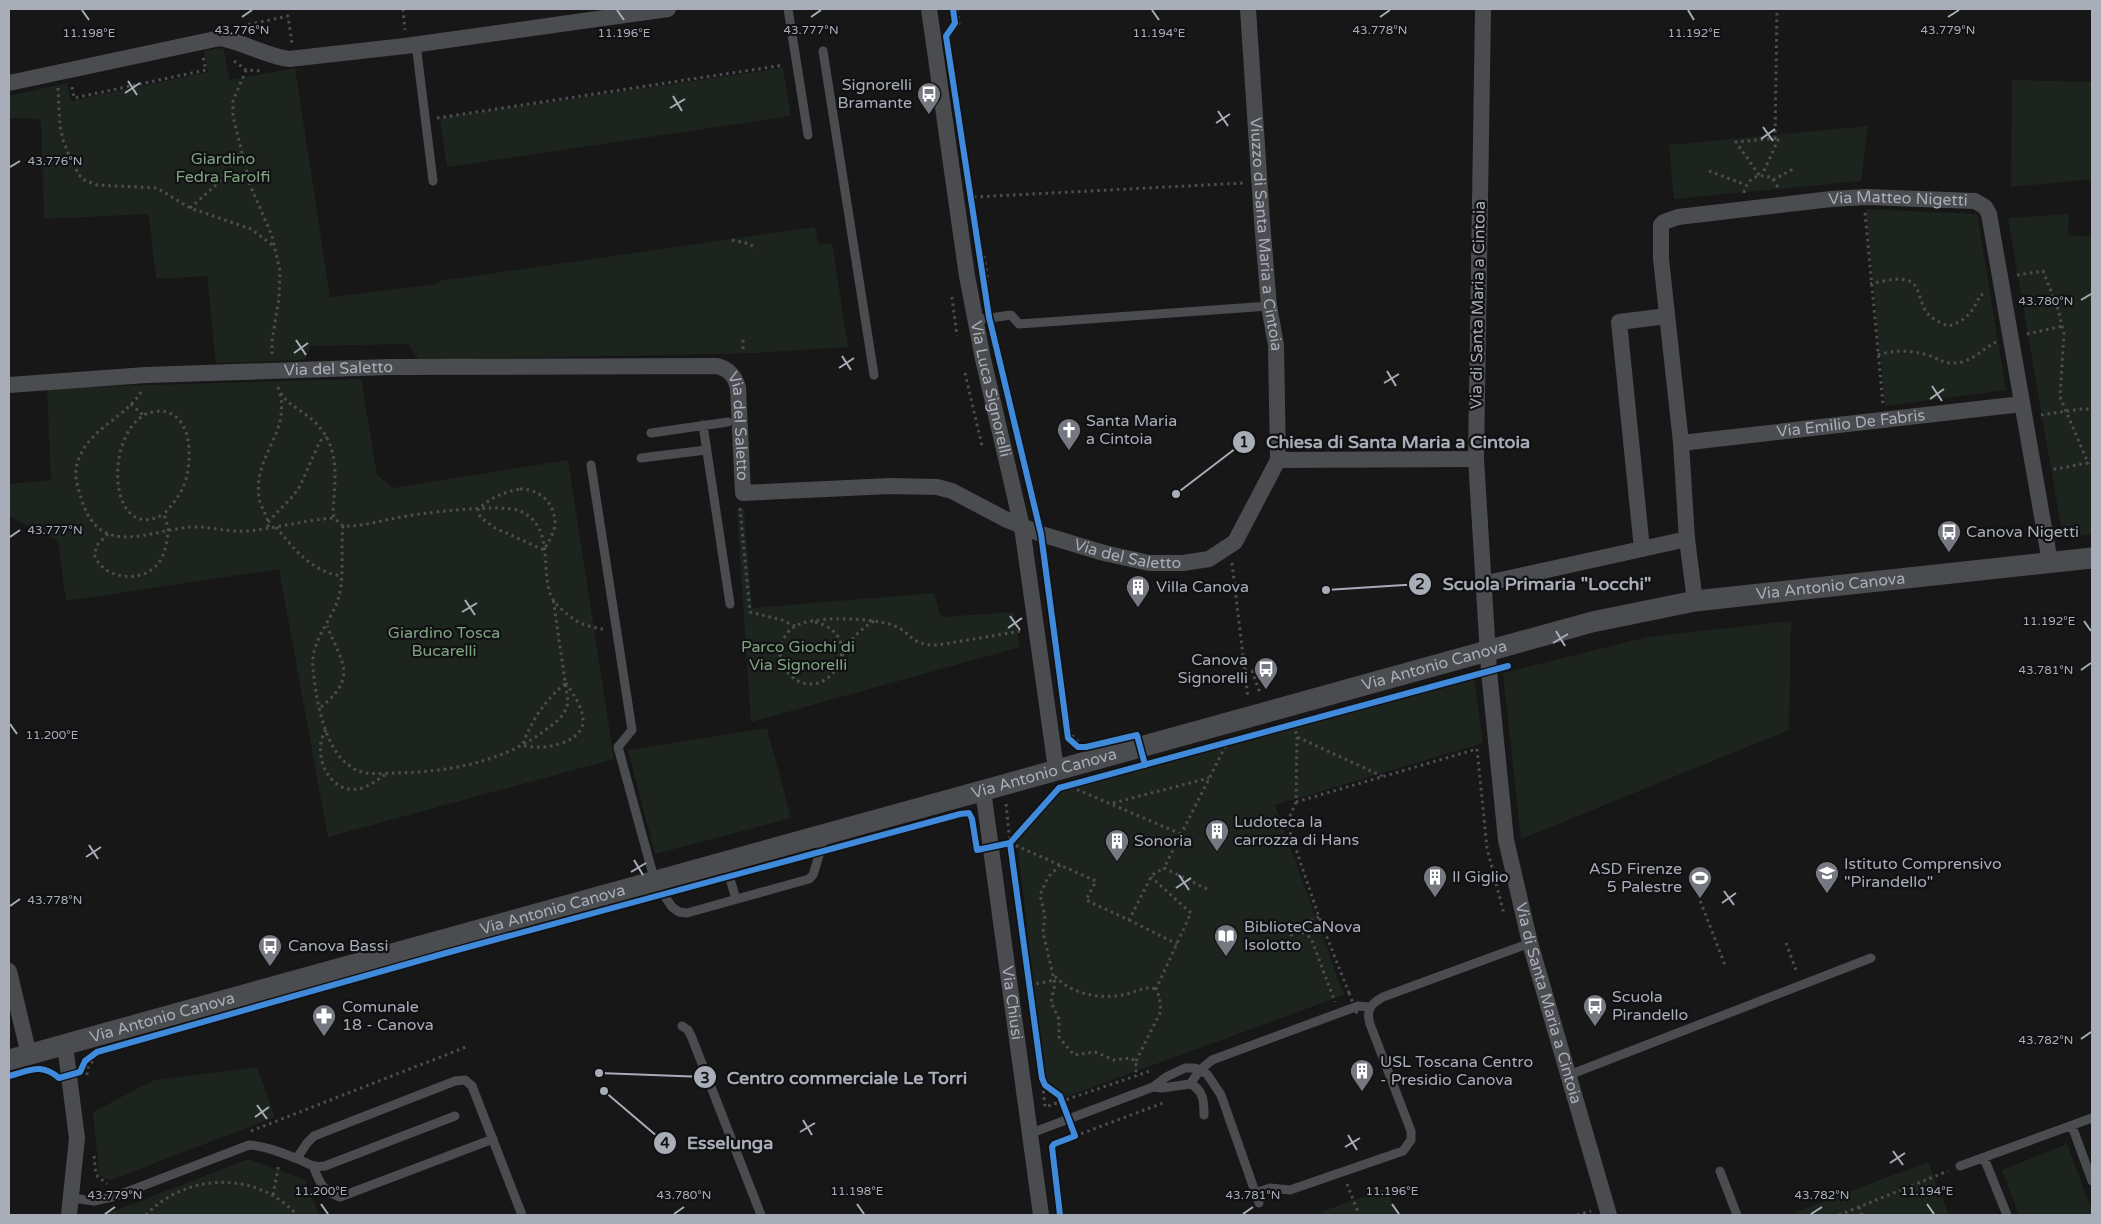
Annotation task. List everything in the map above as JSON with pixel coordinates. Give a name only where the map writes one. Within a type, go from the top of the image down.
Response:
[{"type":"street","points":[[9,82],[220,38],[240,42],[273,56],[290,59],[411,45],[668,9]]},
{"type":"street","name":"Via Luca Signorelli","points":[[929,9],[944,123],[986,318],[992,399],[1022,527],[1063,781]]},
{"type":"street","name":"Viuzzo di Santa Maria a Cintoia","points":[[1248,9],[1269,306],[1276,345],[1278,460]]},
{"type":"street","name":"Via di Santa Maria a Cintoia","points":[[1483,9],[1476,459],[1488,650],[1506,840],[1530,943],[1569,1075],[1603,1212]]},
{"type":"street","name":"Via Matteo Nigetti","points":[[1695,601],[1687,539],[1681,443],[1660,230],[1664,222],[1670,219],[1831,199],[1866,197],[1975,201],[1985,207],[1989,214],[2050,562]]},
{"type":"street","points":[[1642,549],[1619,322],[1667,316]]},
{"type":"street","name":"Via del Saletto","points":[[9,385],[146,376],[390,367],[717,366],[732,373],[738,388],[743,493],[890,486],[937,487],[952,491],[1022,527],[1041,527],[1104,553],[1149,563],[1183,563],[1209,559],[1235,542],[1278,460]]},
{"type":"street","name":"Via Emilio De Fabris","points":[[1681,443],[2022,404]]},
{"type":"street","points":[[1278,460],[1476,459]]},
{"type":"street","points":[[1483,584],[1687,539]]},
{"type":"street","name":"Via Antonio Canova","points":[[9,1060],[983,790],[1063,781],[1250,716],[1592,622],[1695,601],[2092,558]]},
{"type":"street","name":"Via Chiusi","points":[[983,790],[1040,1215]]},
{"type":"street","points":[[9,971],[29,1055]]},
{"type":"street","points":[[65,1045],[77,1138],[69,1215]]},
{"type":"lane","points":[[788,9],[808,135]]},
{"type":"lane","points":[[411,45],[426,120],[433,181]]},
{"type":"lane","points":[[823,51],[874,375]]},
{"type":"lane","points":[[986,318],[1011,315],[1018,324],[1269,306]]},
{"type":"lane","points":[[651,433],[728,422]]},
{"type":"lane","points":[[703,425],[730,604]]},
{"type":"lane","points":[[640,458],[706,450]]},
{"type":"lane","points":[[591,465],[632,730],[618,747],[655,882],[672,907],[679,912],[687,913],[808,879],[813,875],[826,834]]},
{"type":"lane","points":[[725,862],[736,899]]},
{"type":"lane","points":[[1255,1192],[1270,1188],[1290,1190],[1404,1150],[1412,1140],[1411,1131],[1370,1024],[1367,1013],[1370,1007],[1383,997],[1530,943]]},
{"type":"lane","points":[[1569,1075],[1871,958]]},
{"type":"lane","points":[[1190,1084],[1200,1070],[1212,1060],[1221,1056],[1358,1006],[1370,1007]]},
{"type":"lane","points":[[682,1026],[688,1030],[692,1038],[761,1215]]},
{"type":"lane","points":[[1029,1134],[1153,1087],[1166,1077],[1180,1070],[1190,1068],[1200,1070],[1214,1082],[1221,1094],[1259,1203]]},
{"type":"lane","points":[[297,1158],[306,1143],[314,1136],[456,1081],[465,1080],[472,1086],[522,1215]]},
{"type":"lane","points":[[1153,1087],[1162,1088],[1190,1084],[1195,1086],[1204,1099],[1204,1116]]},
{"type":"lane","points":[[314,1168],[341,1161],[455,1116]]},
{"type":"lane","points":[[1960,1166],[2092,1118]]},
{"type":"lane","points":[[2072,1126],[2092,1181]]},
{"type":"lane","points":[[72,1198],[94,1200],[116,1196],[249,1145],[261,1146],[297,1158],[314,1168],[320,1183],[329,1193],[340,1198],[493,1139]]},
{"type":"lane","points":[[1984,1158],[2007,1215]]},
{"type":"lane","points":[[1720,1171],[1738,1215]]},
{"type":"path","points":[[947,46],[946,36],[955,23],[953,9]]},
{"type":"path","points":[[950,36],[959,23],[957,9]]},
{"type":"path","points":[[1775,139],[1777,9]]},
{"type":"path","points":[[70,80],[74,98],[206,70],[202,50]]},
{"type":"path","points":[[233,59],[246,70],[265,70]]},
{"type":"path","points":[[426,120],[797,64]]},
{"type":"path","points":[[246,70],[233,101],[233,116],[250,185],[272,236],[280,271],[272,342],[273,362]]},
{"type":"path","points":[[58,83],[60,126],[63,140],[72,164],[82,179],[97,185],[157,188],[190,208],[230,220],[251,229],[275,247]]},
{"type":"path","points":[[1779,138],[1761,175],[1736,142],[1775,139],[1779,138]]},
{"type":"path","points":[[190,208],[217,184],[241,152]]},
{"type":"path","points":[[1773,180],[1795,168]]},
{"type":"path","points":[[1709,171],[1746,185]]},
{"type":"path","points":[[974,197],[1260,182]]},
{"type":"path","points":[[971,189],[974,197],[974,206]]},
{"type":"path","points":[[971,189],[974,206]]},
{"type":"path","points":[[1864,205],[1870,284],[1884,414]]},
{"type":"path","points":[[732,240],[750,244],[756,249]]},
{"type":"path","points":[[981,254],[986,318]]},
{"type":"path","points":[[2014,276],[2043,271],[2063,326],[2064,350],[2059,390],[2064,411],[2088,463],[2047,471]]},
{"type":"path","points":[[1870,284],[1893,280],[1906,280],[1913,283],[1929,315],[1949,326],[1972,313],[1980,295],[1987,293]]},
{"type":"path","points":[[2024,334],[2063,326]]},
{"type":"path","points":[[743,340],[744,353]]},
{"type":"path","points":[[1878,355],[1895,350],[1925,354],[1944,363],[1961,362],[1980,354],[1992,344],[2001,340]]},
{"type":"path","points":[[965,373],[982,446]]},
{"type":"path","points":[[146,376],[141,393],[132,404],[96,432],[86,445],[76,469],[80,494],[93,525],[108,534],[122,537],[192,527],[248,531],[334,518]]},
{"type":"path","points":[[268,527],[268,522],[260,502],[259,482],[261,468],[278,430],[283,413],[276,380]]},
{"type":"path","points":[[279,392],[286,400],[316,423],[327,437],[335,462],[332,512],[334,518],[344,526],[399,517],[478,509],[511,509],[520,511],[536,523],[541,531],[566,683],[568,702],[563,714],[543,732],[522,745],[490,759],[463,766],[435,770],[373,774],[357,771],[347,764],[337,755],[326,730],[320,708],[312,659],[318,641],[337,602],[341,576],[344,526]]},
{"type":"path","points":[[132,404],[144,416]]},
{"type":"path","points":[[2038,415],[2092,409]]},
{"type":"path","points":[[156,411],[168,412],[176,416],[182,424],[189,446],[188,469],[182,489],[177,499],[164,514],[148,519],[131,514],[125,507],[118,489],[117,466],[122,443],[134,425],[144,416],[156,411]]},
{"type":"path","points":[[268,522],[300,486],[320,441],[327,437]]},
{"type":"path","points":[[1020,439],[1041,527]]},
{"type":"path","points":[[1020,439],[1041,527]]},
{"type":"path","points":[[478,509],[495,497],[513,490],[531,489],[541,494],[549,502],[554,524],[552,535],[544,550]]},
{"type":"path","points":[[740,505],[750,612],[782,620],[795,626]]},
{"type":"path","points":[[478,509],[480,517],[486,523],[544,550]]},
{"type":"path","points":[[108,534],[95,549],[96,561],[113,574],[135,576],[155,567],[162,559],[168,531],[164,514]]},
{"type":"path","points":[[276,527],[312,566],[330,574],[341,576]]},
{"type":"path","points":[[1224,565],[1232,564],[1250,716]]},
{"type":"path","points":[[552,598],[558,606],[580,623],[616,630]]},
{"type":"path","points":[[874,621],[860,630],[853,638],[833,675],[814,683],[794,678],[786,671],[780,652],[782,642],[787,633],[795,626],[804,622],[848,619],[874,621],[893,625],[917,643],[926,645],[938,645],[1037,629]]},
{"type":"path","points":[[815,622],[824,624],[838,637],[842,656]]},
{"type":"path","points":[[320,708],[342,683],[345,676],[326,625]]},
{"type":"path","points":[[1244,670],[1252,671],[1260,694]]},
{"type":"path","points":[[522,745],[537,713],[553,693],[566,683]]},
{"type":"path","points":[[522,745],[531,748],[548,747],[566,741],[580,731],[583,724],[582,716],[576,699],[566,683]]},
{"type":"path","points":[[1065,708],[1068,738],[1078,747],[1085,745]]},
{"type":"path","points":[[1284,726],[1303,721]]},
{"type":"path","points":[[1294,724],[1297,737],[1296,802],[1287,823],[1319,917],[1358,1016]]},
{"type":"path","points":[[326,730],[320,742],[320,759],[331,778],[338,784],[346,789],[356,790],[374,782],[386,773]]},
{"type":"path","points":[[1297,737],[1382,777]]},
{"type":"path","points":[[1219,745],[1237,740]]},
{"type":"path","points":[[1129,920],[1151,877],[1164,868],[1227,742]]},
{"type":"path","points":[[1296,802],[1497,743]]},
{"type":"path","points":[[1112,804],[1209,778]]},
{"type":"path","points":[[1063,781],[1079,783]]},
{"type":"path","points":[[1063,781],[1181,834]]},
{"type":"path","points":[[1011,853],[1012,841],[1006,804],[1014,801]]},
{"type":"path","points":[[990,847],[1012,841],[1096,881],[1086,900],[1177,944]]},
{"type":"path","points":[[1061,864],[1048,877],[1040,895],[1045,916],[1043,932],[1054,980],[1051,1002],[1059,1019],[1058,1036],[1072,1054],[1078,1055],[1095,1052],[1114,1060],[1131,1058],[1136,1062]]},
{"type":"path","points":[[1164,868],[1207,889]]},
{"type":"path","points":[[1151,877],[1191,913],[1156,989]]},
{"type":"path","points":[[1698,896],[1724,965]]},
{"type":"path","points":[[1319,917],[1288,930],[1291,935],[1301,931],[1311,938],[1335,1003]]},
{"type":"path","points":[[1786,943],[1797,974]]},
{"type":"path","points":[[1053,974],[1066,986],[1089,995],[1114,996],[1128,994],[1147,987],[1156,989],[1160,996],[1161,1011],[1136,1062],[1136,1077]]},
{"type":"path","points":[[1028,975],[1031,994]]},
{"type":"path","points":[[1030,985],[1054,980]]},
{"type":"path","points":[[246,1132],[466,1047]]},
{"type":"path","points":[[70,1075],[80,1072],[85,1061],[96,1055]]},
{"type":"path","points":[[87,1077],[88,1067],[96,1055]]},
{"type":"path","points":[[1042,1073],[1045,1085],[1052,1090]]},
{"type":"path","points":[[1060,1096],[1075,1136]]},
{"type":"path","points":[[1067,1138],[1167,1101]]},
{"type":"path","points":[[93,1152],[96,1175],[105,1184],[114,1184]]},
{"type":"path","points":[[273,1196],[278,1167],[284,1154]]},
{"type":"path","points":[[1839,1215],[1960,1166]]},
{"type":"path","points":[[1343,1172],[1359,1215]]},
{"type":"path","points":[[146,1215],[165,1199],[180,1191],[211,1182],[243,1184],[273,1196],[290,1207],[298,1215]]},
{"type":"path","points":[[1859,1207],[1862,1215]]},
{"type":"path","points":[[1577,1215],[1603,1212]]},
{"type":"green space","name":"Giardino Fedra Farolfi","points":[[223,48],[230,80],[295,68],[330,297],[439,284],[439,281],[815,227],[818,245],[832,243],[848,347],[755,353],[419,360],[408,344],[311,346],[304,360],[216,363],[207,276],[156,279],[149,214],[44,219],[41,119],[9,118],[9,96],[67,83],[71,101],[208,72],[204,51]]},
{"type":"green space","points":[[783,68],[791,116],[447,167],[440,118]]},
{"type":"green space","points":[[2012,80],[2092,82],[2092,179],[2011,187]]},
{"type":"green space","points":[[1868,126],[1861,181],[1674,199],[1669,145]]},
{"type":"green space","points":[[1866,209],[1977,214],[2006,390],[1885,406]]},
{"type":"green space","points":[[2069,214],[2068,235],[2092,237],[2092,534],[2063,538],[2008,218]]},
{"type":"green space","name":"Giardino Tosca Bucarelli","points":[[361,379],[377,475],[393,488],[568,460],[614,759],[328,837],[279,569],[66,601],[58,541],[9,516],[9,484],[51,480],[47,388]]},
{"type":"green space","name":"Parco Giochi di Via Signorelli","points":[[744,509],[752,608],[934,593],[941,617],[1014,612],[1020,647],[751,722],[737,510]]},
{"type":"green space","points":[[1791,621],[1789,730],[1521,839],[1503,673],[1647,637]]},
{"type":"green space","points":[[1474,679],[1483,743],[1275,805],[1344,995],[1063,1098],[1045,1081],[1017,841],[1063,790]]},
{"type":"green space","points":[[767,728],[791,818],[655,854],[628,750]]},
{"type":"green space","points":[[257,1067],[275,1117],[111,1180],[99,1174],[93,1112],[154,1080]]},
{"type":"green space","points":[[2067,1144],[2092,1215],[2019,1215],[2002,1170]]},
{"type":"green space","points":[[249,1159],[305,1180],[319,1215],[103,1215]]},
{"type":"green space","points":[[1928,1162],[1949,1215],[1796,1215],[1795,1212]]},
{"type":"green space","points":[[1387,1188],[1397,1215],[1322,1215],[1321,1212]]},
{"type":"cycle path","points":[[953,9],[955,23],[946,36],[989,317],[1041,534],[1068,738],[1078,747],[1086,747],[1137,735],[1145,765]]},
{"type":"cycle path","points":[[1060,1215],[1052,1147],[1054,1144],[1075,1136],[1060,1096],[1045,1085],[1042,1078],[1010,843],[1059,788],[1508,666]]},
{"type":"cycle path","points":[[9,1076],[29,1070],[41,1069],[53,1073],[59,1078],[80,1072],[85,1061],[97,1052],[446,953],[960,814],[969,813],[972,819],[977,850],[1010,843]]},
{"type":"place","name":"Signorelli Bramante","points":[[929,115]]},
{"type":"place","name":"Santa Maria a Cintoia","points":[[1069,451]]},
{"type":"place","name":"Chiesa di Santa Maria a Cintoia","points":[[1176,494]]},
{"type":"place","name":"Canova Nigetti","points":[[1949,553]]},
{"type":"place","name":"Scuola Primaria \"Locchi\"","points":[[1326,590]]},
{"type":"place","name":"Villa Canova","points":[[1138,608]]},
{"type":"place","name":"Canova Signorelli","points":[[1266,690]]},
{"type":"place","name":"Ludoteca la carrozza di Hans","points":[[1217,852]]},
{"type":"place","name":"Sonoria","points":[[1117,862]]},
{"type":"place","name":"Istituto Comprensivo \"Pirandello\"","points":[[1827,894]]},
{"type":"place","name":"Il Giglio","points":[[1435,898]]},
{"type":"place","name":"ASD Firenze 5 Palestre","points":[[1700,899]]},
{"type":"place","name":"BiblioteCaNova Isolotto","points":[[1226,957]]},
{"type":"place","name":"Canova Bassi","points":[[270,967]]},
{"type":"place","name":"Scuola Pirandello","points":[[1595,1027]]},
{"type":"place","name":"Comunale 18 - Canova","points":[[324,1037]]},
{"type":"place","name":"Centro commerciale Le Torri","points":[[599,1073]]},
{"type":"place","name":"Esselunga","points":[[604,1091]]},
{"type":"place","name":"USL Toscana Centro - Presidio Canova","points":[[1362,1092]]}]
